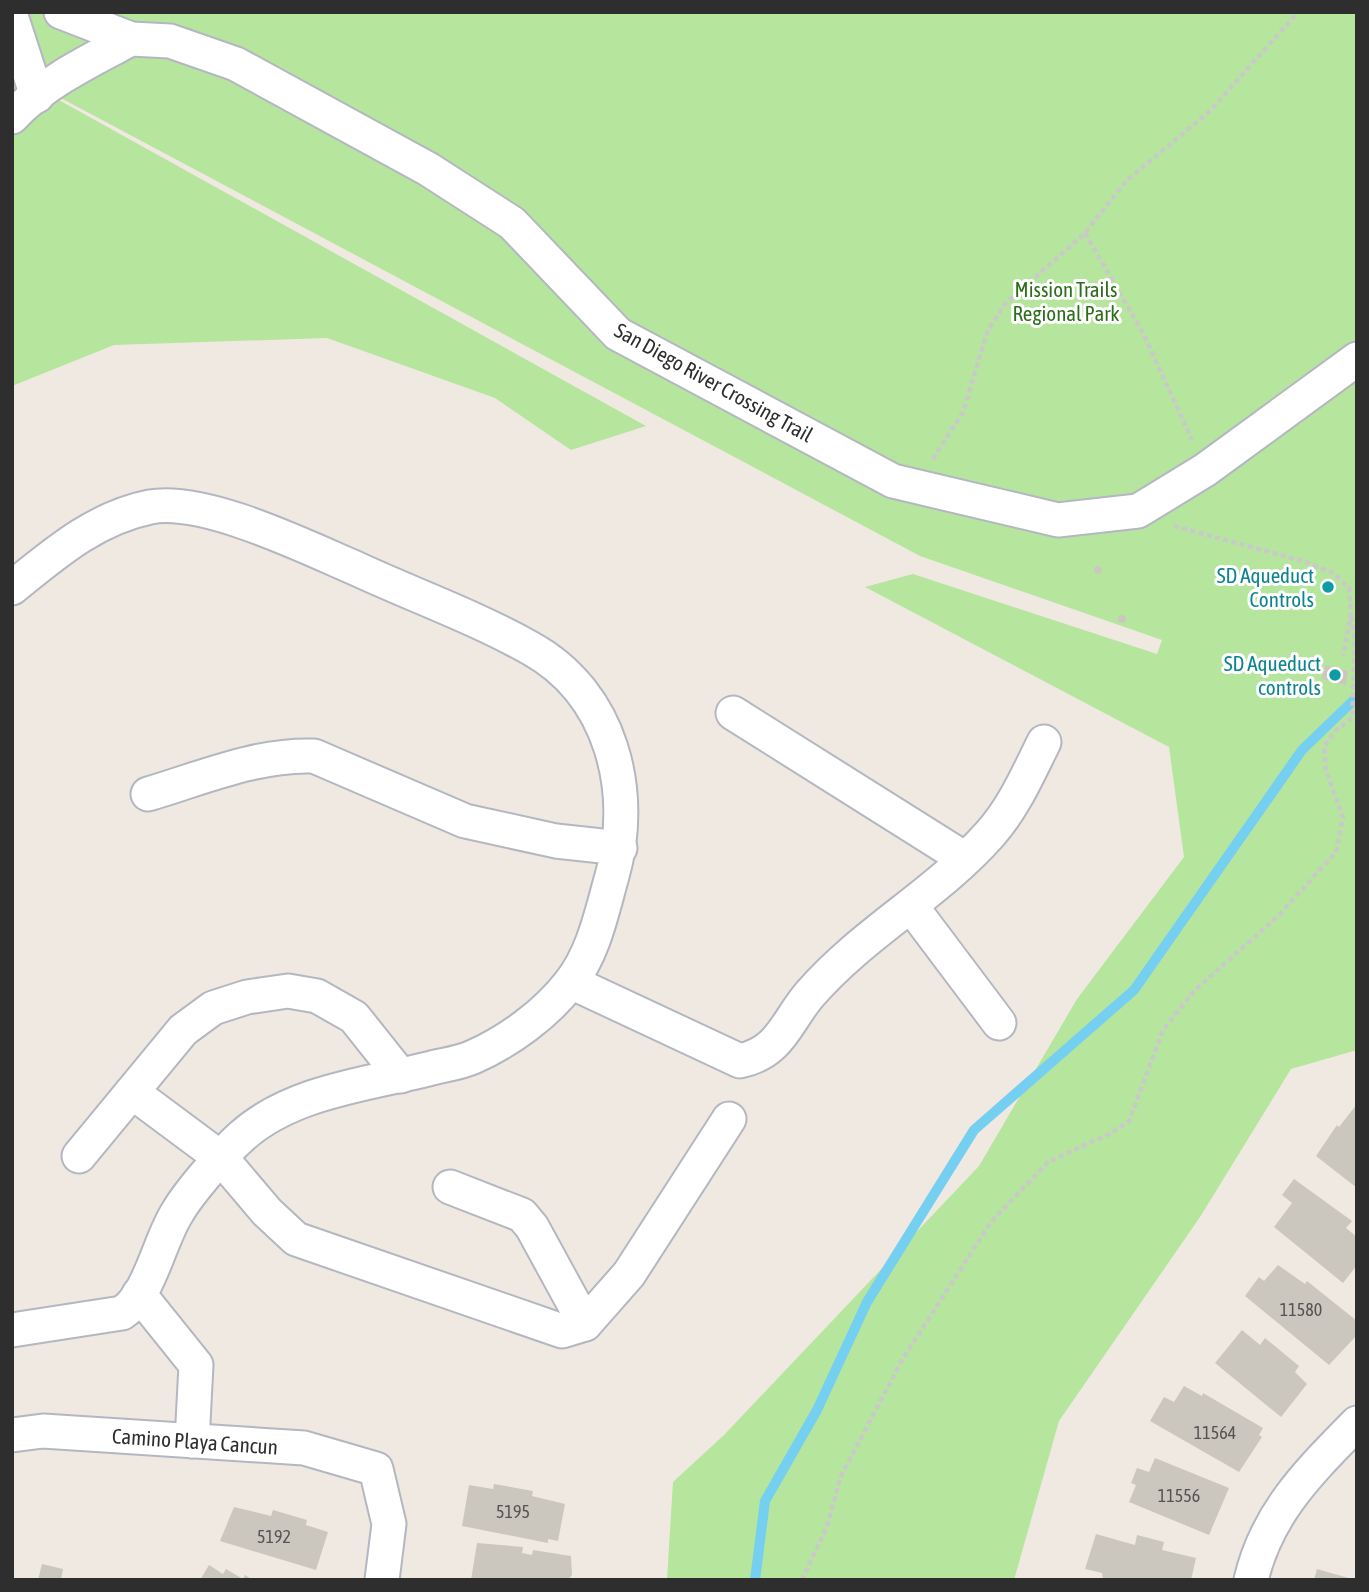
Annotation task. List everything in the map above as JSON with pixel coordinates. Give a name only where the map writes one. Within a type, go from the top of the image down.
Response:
[{"type":"street","name":"San Diego River Crossing Trail","points":[[61,12],[131,39],[170,41],[236,64],[428,169],[512,223],[618,334],[893,481],[1058,520],[1138,511],[1205,470],[1357,359]]},
{"type":"street","points":[[12,19],[25,106],[87,62],[131,39]]},
{"type":"street","points":[[12,589],[68,542],[103,523],[152,507],[222,514],[341,562],[533,649],[564,673],[590,703],[611,744],[623,796],[620,848],[589,950],[571,982],[524,1028],[471,1058],[314,1098],[271,1115],[241,1137],[177,1212],[139,1294],[122,1313],[12,1330]]},
{"type":"street","points":[[733,713],[965,859]]},
{"type":"street","points":[[571,982],[740,1061],[772,1049],[810,995],[856,947],[941,884],[1013,805],[1044,742]]},
{"type":"street","points":[[148,794],[258,761],[287,755],[314,756],[465,821],[556,841],[620,848]]},
{"type":"street","points":[[911,906],[999,1023]]},
{"type":"street","points":[[79,1156],[183,1030],[213,1008],[247,997],[288,991],[317,996],[354,1017],[401,1076]]},
{"type":"street","points":[[131,1092],[222,1159],[267,1212],[296,1239],[562,1331],[585,1324],[629,1274],[729,1119]]},
{"type":"street","points":[[450,1187],[522,1215],[532,1227],[585,1324]]},
{"type":"street","points":[[139,1294],[196,1365],[191,1441]]},
{"type":"street","points":[[1251,1580],[1256,1556],[1293,1489],[1357,1423]]},
{"type":"street","name":"Camino Playa Cancun","points":[[12,1435],[43,1431],[304,1448],[376,1469],[389,1524],[382,1580]]},
{"type":"path","points":[[893,481],[934,458],[963,412],[988,330],[1005,304],[1085,233],[1126,181],[1210,111],[1298,12]]},
{"type":"path","points":[[1085,233],[1143,333],[1205,470]]},
{"type":"path","points":[[802,1580],[827,1526],[841,1476],[902,1360],[991,1222],[1048,1162],[1109,1134],[1129,1121],[1163,1030],[1194,991],[1278,917],[1336,852],[1343,817],[1326,771],[1324,747],[1335,731],[1352,718],[1355,639],[1349,588],[1333,573],[1303,561],[1176,527],[1138,511]]},
{"type":"path","points":[[1343,656],[1351,614]]},
{"type":"green space","name":"Mission Trails Regional Park","points":[[12,12],[1357,12],[1357,1050],[1291,1069],[1200,1217],[1059,1421],[1014,1580],[667,1580],[673,1482],[724,1435],[979,1166],[1077,999],[1184,857],[1169,747],[865,587],[913,574],[1157,654],[1162,640],[920,556],[12,72]]},
{"type":"green space","points":[[12,74],[646,426],[571,450],[495,398],[327,338],[114,345],[12,386]]},
{"type":"building","points":[[1098,566],[1102,570],[1098,574],[1094,570]]},
{"type":"building","name":"SD Aqueduct Controls","points":[[1328,584],[1332,588],[1328,592],[1324,588]]},
{"type":"building","points":[[1122,615],[1126,619],[1122,623],[1118,619]]},
{"type":"building","name":"SD Aqueduct controls","points":[[1326,665],[1348,671],[1346,685],[1321,679]]},
{"type":"building","points":[[1357,1104],[1357,1188],[1316,1156],[1337,1125],[1339,1127]]},
{"type":"building","points":[[1294,1179],[1352,1221],[1346,1228],[1357,1237],[1357,1265],[1343,1283],[1274,1227],[1292,1203],[1282,1195]]},
{"type":"building","points":[[1278,1265],[1305,1284],[1307,1281],[1357,1321],[1357,1335],[1329,1365],[1245,1296],[1259,1277],[1264,1281]]},
{"type":"building","points":[[1242,1330],[1260,1345],[1265,1338],[1299,1366],[1295,1372],[1307,1384],[1281,1417],[1215,1363]]},
{"type":"building","points":[[1184,1386],[1202,1396],[1203,1393],[1263,1428],[1259,1435],[1262,1437],[1239,1472],[1150,1421],[1164,1397],[1174,1402]]},
{"type":"building","points":[[1155,1458],[1229,1488],[1209,1535],[1129,1502],[1136,1485],[1131,1483],[1137,1468],[1149,1472]]},
{"type":"building","points":[[494,1484],[533,1491],[532,1496],[565,1504],[558,1541],[548,1539],[548,1543],[462,1526],[469,1485],[493,1489]]},
{"type":"building","points":[[234,1507],[271,1516],[273,1510],[307,1520],[306,1525],[328,1532],[316,1570],[220,1541]]},
{"type":"building","points":[[1096,1534],[1135,1545],[1137,1535],[1164,1542],[1162,1550],[1196,1558],[1191,1580],[1103,1580],[1102,1573],[1085,1569]]},
{"type":"building","points":[[477,1543],[523,1547],[522,1553],[532,1555],[533,1550],[571,1556],[572,1575],[568,1580],[471,1580]]},
{"type":"building","points":[[42,1564],[63,1569],[61,1580],[38,1580]]},
{"type":"building","points":[[209,1565],[223,1574],[226,1569],[243,1579],[245,1575],[253,1580],[200,1580]]},
{"type":"building","points":[[1317,1569],[1352,1579],[1352,1580],[1314,1580]]},
{"type":"waterway","points":[[755,1580],[765,1501],[817,1410],[867,1302],[974,1130],[1134,990],[1302,750],[1357,697]]},
{"type":"place","name":"SD Aqueduct Controls","points":[[1328,587]]},
{"type":"place","name":"SD Aqueduct controls","points":[[1335,675]]}]
